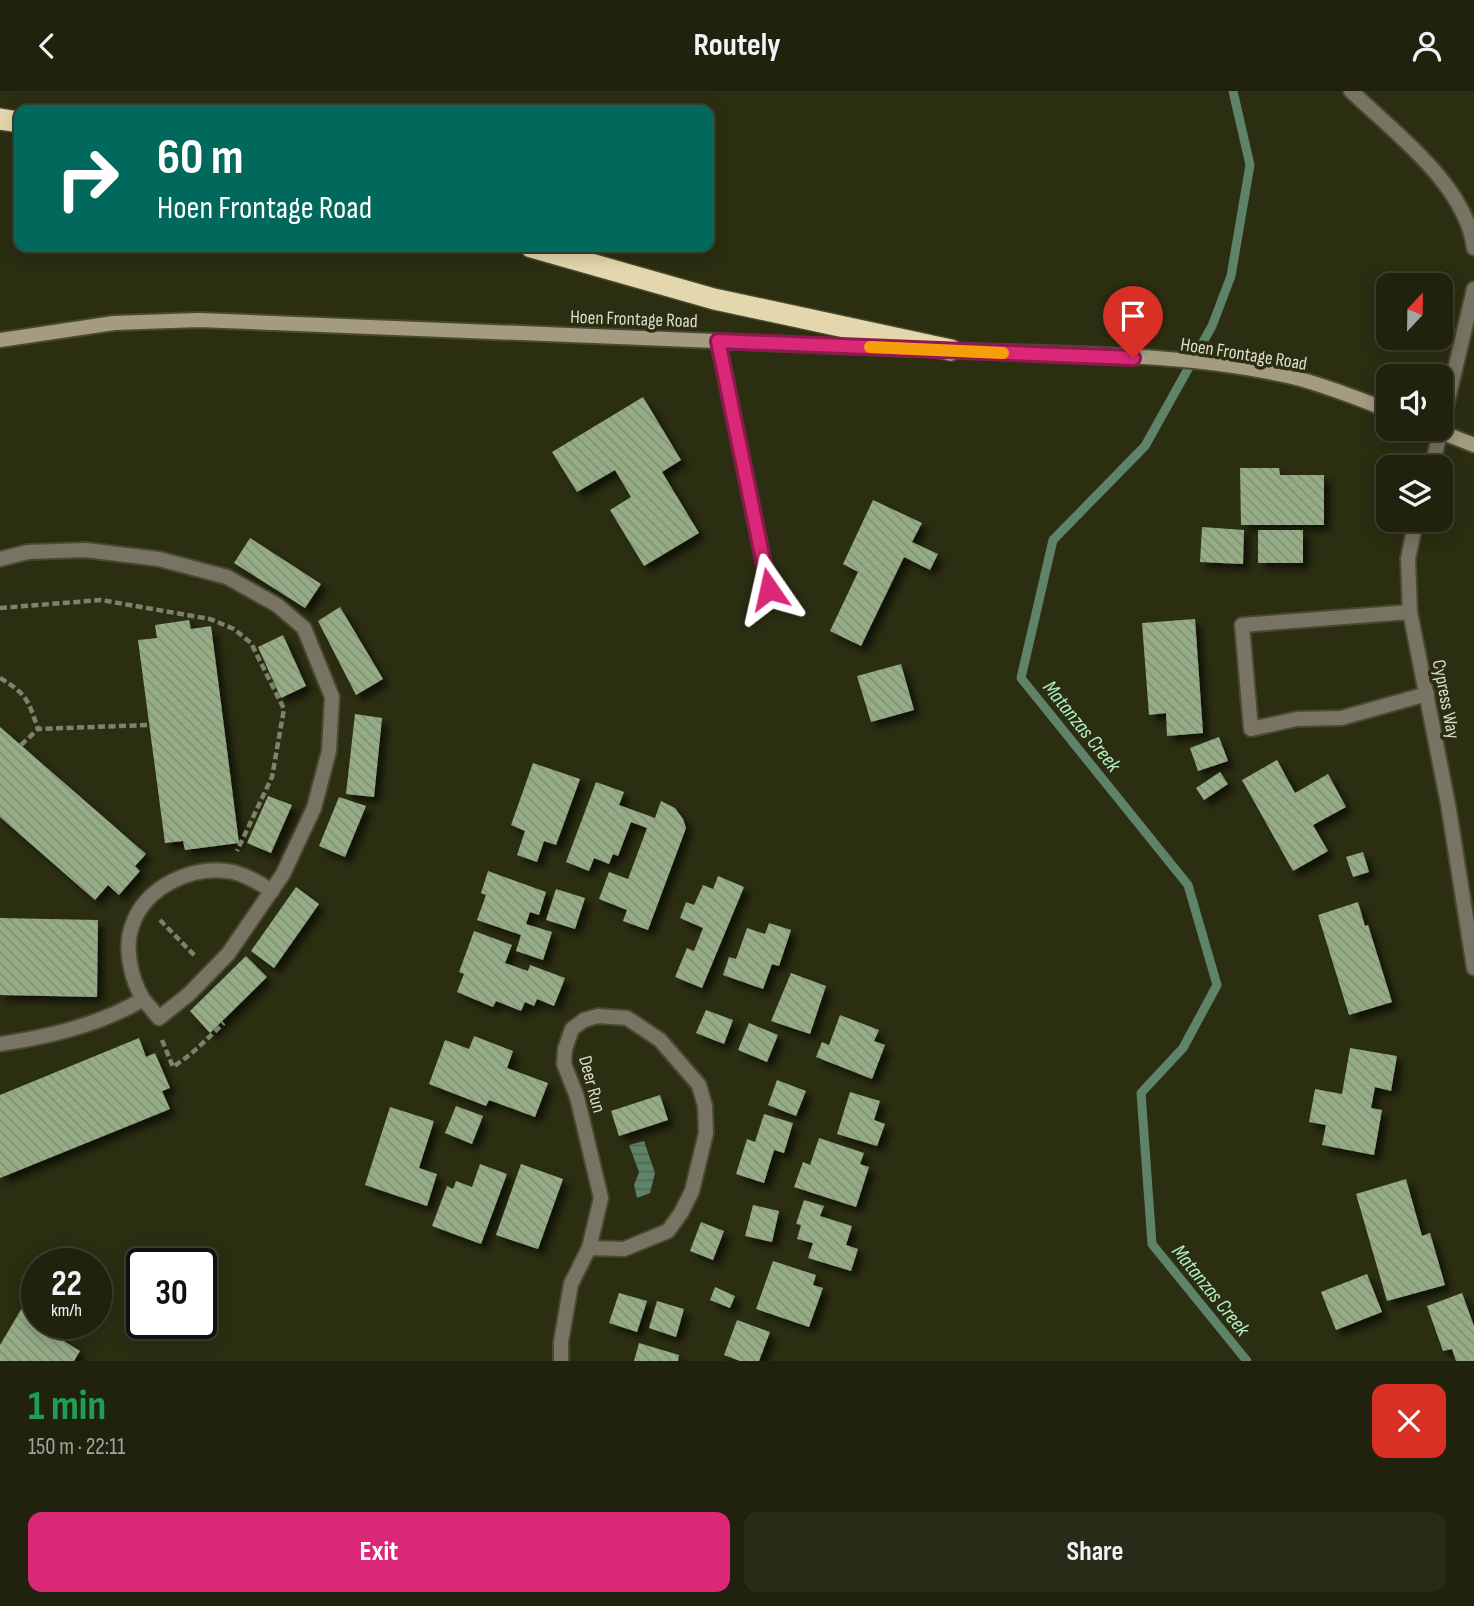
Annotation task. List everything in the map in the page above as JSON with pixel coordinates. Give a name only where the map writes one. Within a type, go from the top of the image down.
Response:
[{"type":"highway","points":[[549,252],[714,299],[951,351]]},
{"type":"street","points":[[1351,91],[1426,162],[1452,192],[1469,224],[1474,248]]},
{"type":"street","points":[[1453,369],[1474,289]]},
{"type":"street","name":"Hoen Frontage Road","points":[[0,340],[114,323],[199,320],[1133,358],[1265,372],[1331,389],[1376,406]]},
{"type":"street","points":[[718,341],[769,589]]},
{"type":"street","points":[[1453,436],[1474,445]]},
{"type":"street","name":"Cypress Way","points":[[1414,532],[1408,559],[1410,612],[1470,923],[1474,968]]},
{"type":"street","points":[[0,559],[28,552],[85,550],[159,559],[227,576],[277,605],[304,628],[332,697],[329,751],[314,808],[283,874],[272,891],[228,954],[159,1018],[143,999],[132,974],[132,926],[145,904],[162,887],[183,876],[208,870],[233,872],[256,880],[272,891]]},
{"type":"street","points":[[1410,612],[1242,625],[1251,729],[1297,719],[1341,718],[1427,694]]},
{"type":"street","points":[[0,1045],[27,1040],[120,1013],[143,999]]},
{"type":"street","name":"Deer Run","points":[[561,1361],[561,1342],[571,1284],[589,1248],[600,1198],[578,1097],[564,1064],[565,1049],[572,1029],[584,1020],[598,1016],[627,1019],[660,1041],[699,1085],[705,1106],[706,1133],[692,1191],[668,1231],[624,1249],[589,1248]]},
{"type":"path","points":[[0,608],[101,600],[210,619],[234,629],[251,643],[284,709],[272,778],[236,853]]},
{"type":"path","points":[[0,678],[20,690],[27,699],[38,729]]},
{"type":"path","points":[[20,745],[38,729],[149,725]]},
{"type":"path","points":[[153,911],[176,937]]},
{"type":"path","points":[[154,1042],[161,1039],[173,1067],[224,1023]]},
{"type":"shaded area","points":[[644,1141],[655,1173],[650,1193],[637,1198],[634,1185],[639,1172],[629,1145]]},
{"type":"building","points":[[643,397],[681,460],[662,472],[699,533],[644,566],[610,510],[631,497],[615,470],[577,492],[552,452]]},
{"type":"building","points":[[1240,468],[1279,468],[1280,475],[1324,475],[1324,525],[1241,525]]},
{"type":"building","points":[[873,500],[922,523],[912,542],[938,554],[930,570],[904,557],[861,646],[830,631],[858,572],[843,564]]},
{"type":"building","points":[[1202,527],[1244,530],[1243,564],[1200,562]]},
{"type":"building","points":[[1258,530],[1303,530],[1303,563],[1258,563]]},
{"type":"building","points":[[250,538],[321,584],[305,608],[234,563]]},
{"type":"building","points":[[340,607],[383,679],[356,695],[318,621]]},
{"type":"building","points":[[1195,619],[1203,733],[1167,736],[1166,713],[1149,715],[1142,623]]},
{"type":"building","points":[[189,620],[191,629],[211,626],[239,843],[185,850],[183,841],[165,843],[138,640],[157,638],[155,625]]},
{"type":"building","points":[[283,635],[306,686],[281,698],[258,647]]},
{"type":"building","points":[[901,664],[914,710],[871,722],[857,676]]},
{"type":"building","points":[[355,714],[382,718],[374,797],[346,794]]},
{"type":"building","points":[[0,727],[146,854],[135,866],[140,871],[119,895],[108,885],[95,900],[0,817]]},
{"type":"building","points":[[1219,737],[1228,761],[1198,771],[1190,748]]},
{"type":"building","points":[[1277,760],[1295,793],[1328,774],[1346,807],[1313,825],[1328,851],[1293,871],[1242,780]]},
{"type":"building","points":[[533,763],[580,779],[556,845],[544,841],[537,862],[517,855],[525,831],[511,825]]},
{"type":"building","points":[[1220,772],[1228,784],[1204,800],[1196,788]]},
{"type":"building","points":[[596,782],[624,792],[619,805],[655,818],[661,801],[675,808],[683,819],[686,828],[648,930],[623,921],[627,910],[599,899],[609,872],[628,879],[647,828],[631,822],[618,856],[613,854],[609,864],[594,858],[589,871],[566,862]]},
{"type":"building","points":[[268,796],[292,805],[271,853],[247,843]]},
{"type":"building","points":[[339,797],[366,806],[345,857],[319,846]]},
{"type":"building","points":[[1363,852],[1369,872],[1353,877],[1346,857]]},
{"type":"building","points":[[488,871],[546,892],[539,915],[530,912],[526,924],[552,932],[543,960],[516,951],[521,935],[477,920],[486,895],[481,893]]},
{"type":"building","points":[[718,876],[744,887],[702,988],[675,977],[687,948],[694,951],[703,928],[680,918],[686,902],[694,905],[703,885],[713,889]]},
{"type":"building","points":[[296,887],[319,904],[274,968],[251,951]]},
{"type":"building","points":[[556,889],[585,898],[575,929],[546,920]]},
{"type":"building","points":[[1358,902],[1392,1002],[1349,1015],[1318,915]]},
{"type":"building","points":[[0,918],[98,920],[97,997],[0,995]]},
{"type":"building","points":[[769,923],[791,930],[779,966],[772,964],[763,989],[723,975],[729,957],[736,959],[747,928],[765,934]]},
{"type":"building","points":[[474,931],[512,945],[505,963],[528,971],[530,965],[565,978],[554,1006],[537,999],[534,1006],[525,1002],[521,1011],[496,1001],[493,1007],[457,992],[464,974],[459,972]]},
{"type":"building","points":[[246,956],[267,977],[210,1033],[190,1011]]},
{"type":"building","points":[[791,973],[826,986],[810,1034],[771,1021]]},
{"type":"building","points":[[706,1010],[733,1020],[724,1044],[696,1033]]},
{"type":"building","points":[[840,1015],[879,1030],[874,1041],[885,1045],[872,1079],[816,1057],[822,1042],[829,1045]]},
{"type":"building","points":[[749,1023],[778,1035],[767,1062],[738,1050]]},
{"type":"building","points":[[474,1036],[513,1051],[507,1068],[548,1083],[535,1117],[489,1100],[486,1106],[429,1084],[445,1040],[469,1049]]},
{"type":"building","points":[[139,1038],[146,1057],[155,1053],[170,1088],[162,1091],[170,1109],[0,1178],[0,1095]]},
{"type":"building","points":[[1350,1048],[1397,1056],[1391,1091],[1375,1087],[1371,1108],[1382,1110],[1374,1155],[1322,1145],[1326,1125],[1309,1122],[1315,1089],[1342,1094]]},
{"type":"building","points":[[777,1080],[806,1091],[796,1116],[768,1105]]},
{"type":"building","points":[[850,1092],[880,1101],[874,1120],[885,1124],[877,1146],[837,1134]]},
{"type":"building","points":[[660,1095],[668,1120],[619,1136],[611,1111]]},
{"type":"building","points":[[456,1106],[483,1116],[472,1144],[445,1133]]},
{"type":"building","points":[[390,1107],[434,1121],[419,1168],[437,1174],[427,1206],[365,1185]]},
{"type":"building","points":[[764,1114],[793,1123],[784,1153],[774,1150],[764,1183],[736,1174],[747,1139],[755,1142]]},
{"type":"building","points":[[819,1138],[864,1153],[860,1164],[869,1167],[856,1207],[794,1187],[803,1162],[810,1165]]},
{"type":"building","points":[[480,1164],[507,1174],[481,1244],[432,1226],[447,1186],[453,1189],[456,1181],[472,1187]]},
{"type":"building","points":[[521,1164],[563,1179],[538,1249],[496,1235]]},
{"type":"building","points":[[1406,1179],[1422,1236],[1430,1233],[1445,1285],[1387,1301],[1356,1194]]},
{"type":"building","points":[[804,1200],[824,1206],[820,1216],[852,1226],[846,1245],[858,1249],[851,1271],[808,1258],[813,1243],[797,1239],[801,1225],[796,1224]]},
{"type":"building","points":[[753,1205],[779,1211],[772,1242],[745,1236]]},
{"type":"building","points":[[701,1222],[724,1231],[713,1260],[690,1251]]},
{"type":"building","points":[[773,1261],[816,1275],[813,1285],[823,1288],[809,1327],[756,1309]]},
{"type":"building","points":[[1367,1274],[1382,1312],[1336,1330],[1321,1292]]},
{"type":"building","points":[[715,1287],[735,1296],[730,1308],[710,1300]]},
{"type":"building","points":[[619,1293],[647,1301],[637,1332],[609,1323]]},
{"type":"building","points":[[1462,1293],[1474,1326],[1474,1361],[1456,1361],[1452,1349],[1443,1351],[1427,1306]]},
{"type":"building","points":[[657,1301],[684,1309],[676,1337],[649,1328]]},
{"type":"building","points":[[21,1310],[21,1339],[60,1339],[80,1351],[74,1361],[0,1361],[0,1345]]},
{"type":"building","points":[[737,1320],[770,1332],[759,1361],[740,1361],[724,1355]]},
{"type":"building","points":[[639,1343],[679,1355],[678,1361],[634,1361]]},
{"type":"waterway","name":"Matanzas Creek","points":[[1233,91],[1250,165],[1231,276],[1212,326],[1145,446],[1053,540],[1021,678],[1188,885],[1217,985],[1183,1048],[1141,1093],[1152,1244],[1247,1361]]},
{"type":"slow traffic","points":[[870,347],[1003,353]]},
{"type":"route","points":[[769,589],[718,341],[1133,358]]}]
